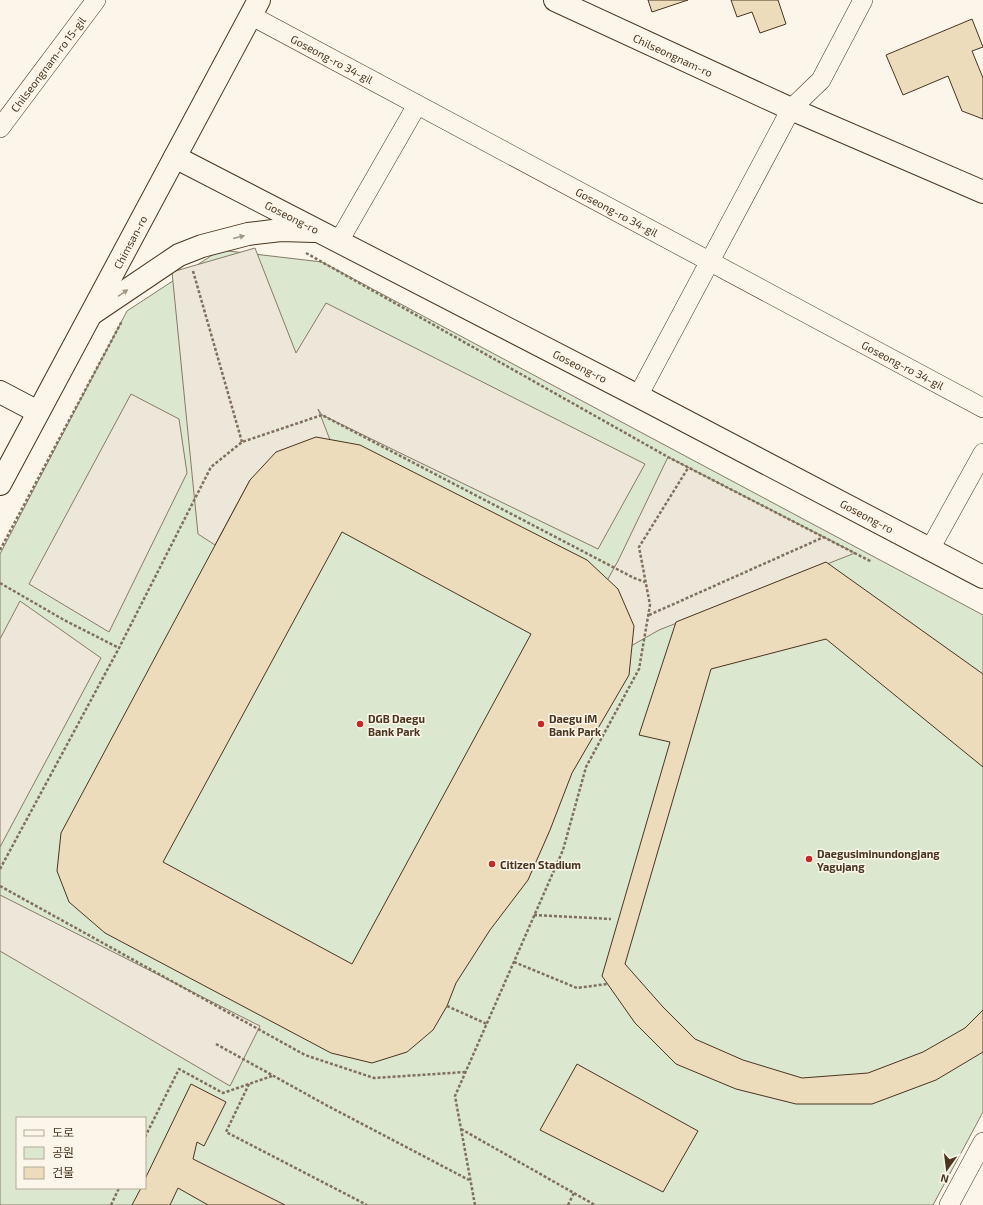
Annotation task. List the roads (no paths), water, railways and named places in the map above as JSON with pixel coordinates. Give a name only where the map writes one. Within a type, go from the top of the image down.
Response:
[{"type":"street","name":"Chilseongnam-ro 15-gil","points":[[0,128],[96,0]]},
{"type":"street","name":"Chilseongnam-ro","points":[[555,0],[791,109],[983,192]]},
{"type":"street","points":[[638,396],[791,109],[821,80],[863,0]]},
{"type":"street","name":"Goseong-ro 34-gil","points":[[255,8],[417,105],[983,408]]},
{"type":"street","name":"Chimsan-ro","points":[[0,484],[255,8]]},
{"type":"street","points":[[91,314],[179,255],[202,246],[248,234],[281,230],[330,236],[417,105]]},
{"type":"street","name":"Goseong-ro","points":[[176,157],[638,396],[983,577]]},
{"type":"street","points":[[0,392],[38,412]]},
{"type":"street","points":[[930,549],[983,453]]},
{"type":"street","points":[[949,1205],[983,1142]]},
{"type":"place","name":"DGB Daegu Bank Park","points":[[360,724]]},
{"type":"place","name":"Daegu iM Bank Park","points":[[541,724]]},
{"type":"place","name":"Daegusiminundongjang Yagujang","points":[[809,859]]},
{"type":"place","name":"Citizen Stadium","points":[[492,864]]}]
